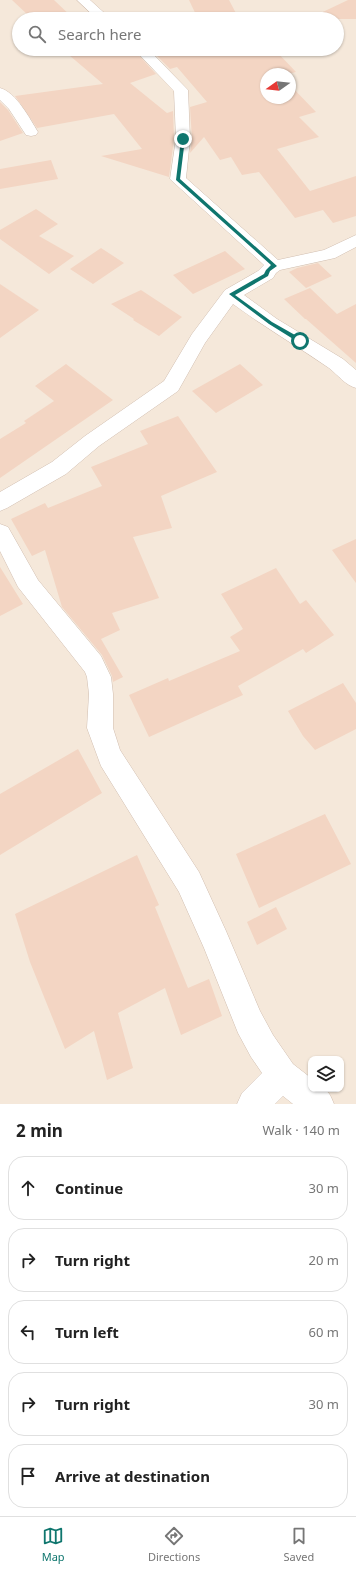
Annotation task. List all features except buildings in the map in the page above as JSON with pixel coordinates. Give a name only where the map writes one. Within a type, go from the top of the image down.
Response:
[{"type":"street","points":[[83,0],[98,12]]},
{"type":"street","points":[[148,56],[181,90],[183,139],[178,179],[274,266]]},
{"type":"street","points":[[0,92],[14,106],[31,132]]},
{"type":"street","points":[[0,502],[59,468],[92,440],[171,386],[198,339],[232,294],[267,274],[267,271],[274,266],[329,254],[356,240]]},
{"type":"street","points":[[232,294],[271,323],[336,364],[356,381]]},
{"type":"street","points":[[0,533],[8,544],[19,569],[30,586],[93,664],[99,677],[101,694],[100,728],[110,757],[189,882],[249,1022],[262,1046],[282,1075],[318,1104]]},
{"type":"street","points":[[253,1104],[282,1075]]},
{"type":"shaded area","points":[[0,0],[356,0],[356,1104],[0,1104]]},
{"type":"route","points":[[183,139],[178,179],[274,266],[267,271],[267,274],[232,294],[271,323],[300,341]]}]
